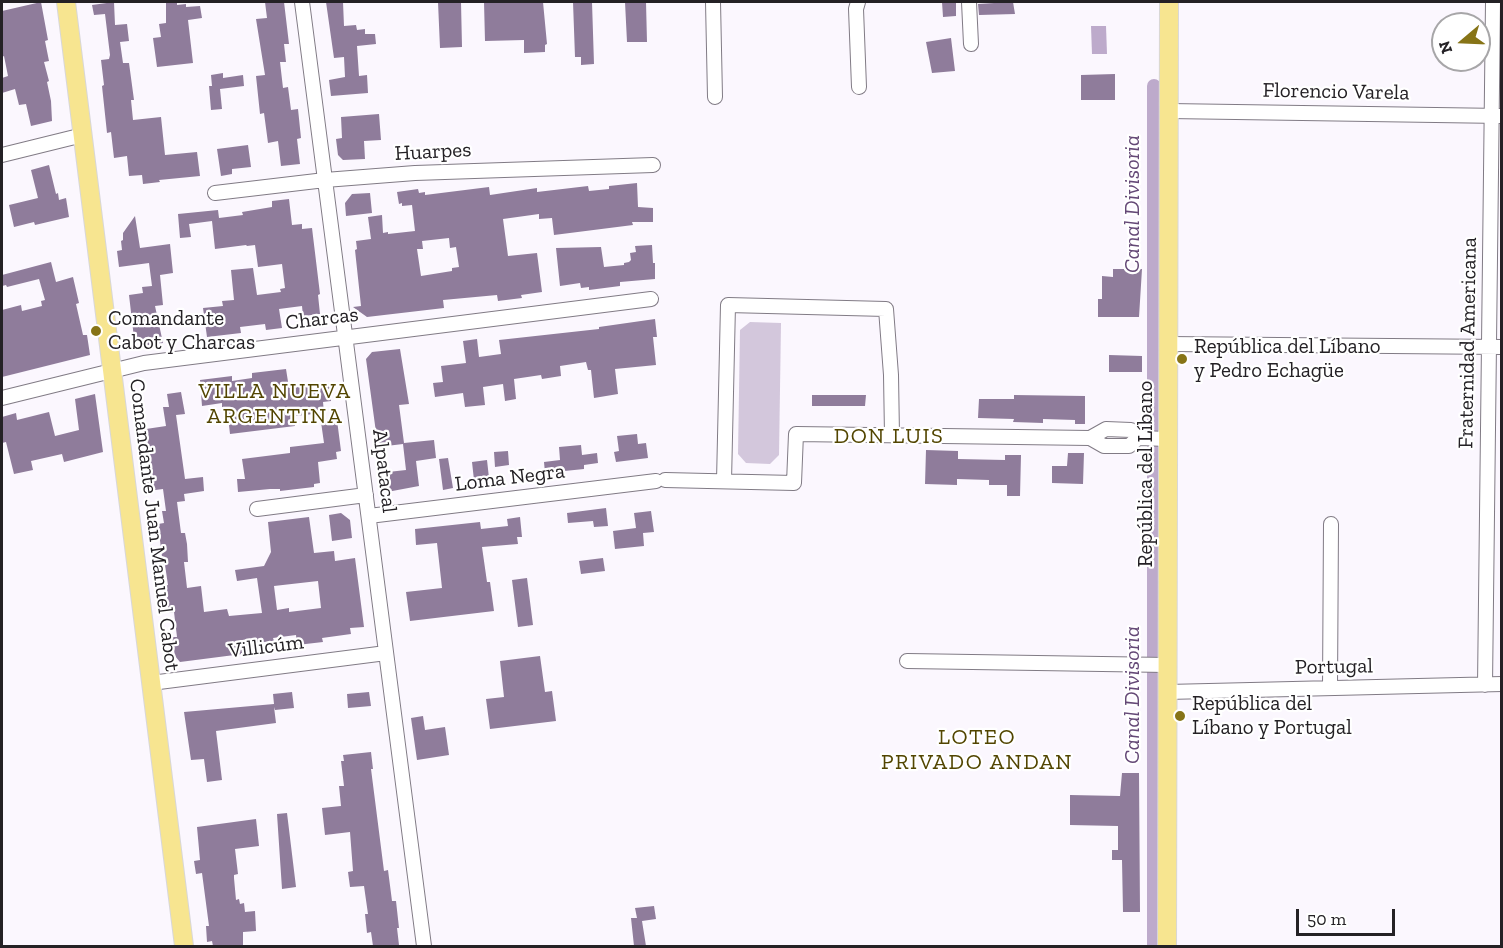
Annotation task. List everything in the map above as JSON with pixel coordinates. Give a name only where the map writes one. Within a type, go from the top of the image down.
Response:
[{"type":"main road","name":"Comandante Juan Manuel Cabot","points":[[66,2],[183,946]]},
{"type":"main road","name":"República del Líbano","points":[[1167,946],[1169,2]]},
{"type":"street","name":"Alpatacal","points":[[302,2],[424,946]]},
{"type":"street","points":[[713,2],[715,97]]},
{"type":"street","points":[[858,2],[859,87]]},
{"type":"street","points":[[969,2],[971,44]]},
{"type":"street","name":"Fraternidad Americana","points":[[1485,685],[1496,347],[1497,116],[1493,2]]},
{"type":"street","name":"Florencio Varela","points":[[1169,111],[1497,116]]},
{"type":"street","points":[[2,156],[83,135]]},
{"type":"street","name":"Huarpes","points":[[215,193],[325,180],[415,173],[653,165]]},
{"type":"street","name":"Charcas","points":[[2,398],[144,363],[651,299]]},
{"type":"street","points":[[724,481],[728,305],[886,309],[891,375],[891,435],[1090,438],[1104,446],[1129,446],[1138,438],[1168,439]]},
{"type":"street","points":[[1168,344],[1496,347]]},
{"type":"street","name":"Loma Negra","points":[[369,516],[661,480],[794,483],[796,434],[891,435]]},
{"type":"street","points":[[257,509],[366,495]]},
{"type":"street","points":[[1330,688],[1331,524]]},
{"type":"street","name":"Villicúm","points":[[151,683],[386,653]]},
{"type":"street","points":[[907,661],[1167,664]]},
{"type":"street","name":"Portugal","points":[[1167,692],[1502,684]]},
{"type":"shaded area","points":[[1091,26],[1106,26],[1107,54],[1092,54]]},
{"type":"shaded area","points":[[750,322],[781,323],[779,455],[770,464],[746,463],[738,454],[740,330]]},
{"type":"building","points":[[41,2],[48,40],[45,41],[49,61],[44,62],[49,81],[47,82],[52,121],[31,126],[26,104],[19,105],[15,89],[2,93],[2,78],[8,76],[4,56],[2,57],[2,11]]},
{"type":"building","points":[[114,2],[115,25],[127,24],[129,41],[120,42],[123,63],[129,63],[134,100],[131,100],[133,120],[161,117],[165,155],[197,152],[200,176],[143,184],[142,175],[129,176],[127,156],[114,158],[111,132],[107,133],[102,86],[104,85],[101,60],[109,59],[110,55],[105,14],[94,15],[92,5]]},
{"type":"building","points":[[166,2],[177,2],[177,5],[186,4],[186,7],[200,6],[202,18],[188,20],[193,63],[157,67],[153,38],[161,37],[159,24],[166,23]]},
{"type":"building","points":[[265,2],[284,2],[289,44],[284,44],[286,62],[280,62],[283,88],[288,87],[291,110],[298,109],[301,138],[297,139],[300,164],[281,166],[278,141],[268,143],[264,113],[260,114],[256,76],[265,75],[256,19],[267,18]]},
{"type":"building","points":[[326,2],[343,2],[344,26],[356,25],[357,30],[365,29],[365,34],[375,34],[376,44],[357,46],[359,76],[367,75],[368,93],[331,96],[329,80],[345,77],[344,57],[334,58]]},
{"type":"building","points":[[438,2],[461,2],[462,47],[440,48]]},
{"type":"building","points":[[484,2],[543,2],[547,44],[545,52],[524,53],[524,40],[485,41]]},
{"type":"building","points":[[573,2],[592,2],[594,64],[581,65],[581,57],[575,57]]},
{"type":"building","points":[[625,2],[646,2],[647,42],[627,42]]},
{"type":"building","points":[[942,2],[956,2],[956,16],[943,17]]},
{"type":"building","points":[[1013,2],[1015,14],[979,15],[978,4]]},
{"type":"building","points":[[951,38],[955,71],[932,73],[926,42]]},
{"type":"building","points":[[223,73],[223,78],[243,75],[244,86],[220,89],[222,109],[211,110],[209,86],[212,86],[211,75]]},
{"type":"building","points":[[1115,74],[1115,100],[1081,100],[1081,75]]},
{"type":"building","points":[[379,114],[381,140],[364,141],[365,159],[343,160],[338,155],[336,139],[342,138],[341,117]]},
{"type":"building","points":[[248,145],[251,167],[232,169],[232,174],[221,176],[217,149]]},
{"type":"building","points":[[49,165],[59,200],[66,198],[69,217],[14,227],[9,205],[38,198],[31,170]]},
{"type":"building","points":[[637,183],[638,207],[653,208],[653,222],[632,222],[633,225],[554,235],[552,218],[539,219],[539,214],[503,219],[508,256],[537,253],[542,292],[521,295],[522,298],[498,301],[497,295],[443,300],[444,308],[367,317],[353,307],[361,306],[356,241],[371,239],[368,217],[382,215],[383,233],[415,231],[412,205],[399,204],[397,192],[418,189],[419,193],[425,192],[425,195],[489,187],[490,195],[537,188],[537,192],[588,186],[589,191],[609,189],[609,186]],"holes":[[[449,238],[450,248],[456,247],[459,267],[452,268],[452,271],[421,276],[417,249],[423,249],[422,241]]]},
{"type":"building","points":[[370,193],[372,213],[346,216],[345,203],[352,194]]},
{"type":"building","points":[[289,199],[292,225],[302,224],[302,229],[312,228],[320,294],[318,295],[320,314],[303,316],[302,306],[279,309],[282,328],[266,330],[265,324],[240,327],[241,333],[207,337],[203,308],[223,306],[222,301],[234,300],[231,270],[253,268],[257,295],[281,292],[280,289],[285,288],[282,264],[258,267],[255,245],[215,249],[212,221],[189,224],[191,237],[180,238],[178,214],[218,210],[219,218],[243,215],[242,212],[272,207],[272,201]]},
{"type":"building","points":[[135,216],[140,248],[170,244],[173,273],[160,275],[163,305],[155,306],[163,343],[143,346],[134,338],[129,295],[143,293],[142,287],[152,286],[149,263],[119,267],[117,251],[122,250],[123,233]]},
{"type":"building","points":[[652,245],[655,279],[620,282],[620,286],[589,290],[589,287],[581,288],[580,283],[560,286],[556,248],[601,247],[604,267],[624,265],[631,260],[630,253],[636,252],[635,246]]},
{"type":"building","points":[[51,262],[56,282],[73,277],[79,303],[76,304],[83,335],[87,335],[90,355],[2,377],[2,310],[21,305],[22,311],[42,306],[41,301],[45,300],[39,279],[7,287],[2,286],[2,275]]},
{"type":"building","points":[[1113,269],[1142,269],[1139,317],[1098,317],[1098,299],[1102,299],[1102,276],[1113,277]]},
{"type":"building","points":[[655,319],[657,337],[653,337],[656,365],[615,369],[618,394],[594,398],[591,370],[588,370],[586,362],[560,366],[561,376],[542,379],[541,375],[514,379],[516,399],[505,401],[503,384],[483,387],[485,405],[465,407],[463,393],[435,397],[433,383],[443,382],[441,366],[466,363],[463,341],[477,339],[479,357],[501,354],[499,340],[599,329],[599,327]]},
{"type":"building","points":[[400,349],[409,404],[399,405],[404,443],[434,440],[436,458],[416,461],[419,486],[387,492],[388,472],[406,470],[403,444],[378,447],[366,359],[372,352]]},
{"type":"building","points":[[1109,355],[1142,356],[1142,372],[1109,372]]},
{"type":"building","points":[[286,369],[289,388],[329,383],[331,401],[323,402],[324,413],[294,416],[295,426],[230,434],[227,408],[222,409],[222,403],[202,406],[200,380],[232,376],[232,381],[252,378],[252,373]]},
{"type":"building","points":[[181,392],[185,414],[176,415],[185,479],[203,477],[204,491],[184,494],[185,501],[177,502],[181,533],[185,533],[187,544],[188,562],[184,562],[187,588],[201,586],[204,612],[227,609],[229,616],[262,613],[257,578],[237,581],[235,570],[264,566],[271,552],[268,522],[309,517],[314,553],[334,551],[335,561],[355,558],[364,627],[350,628],[351,634],[322,638],[323,642],[297,645],[296,635],[273,638],[274,641],[253,643],[254,647],[249,647],[250,653],[180,662],[175,656],[172,637],[177,637],[174,612],[169,613],[165,586],[168,585],[158,524],[164,523],[162,511],[166,511],[163,489],[148,491],[146,479],[152,478],[146,429],[166,426],[163,407],[169,407],[167,394]],"holes":[[[318,581],[321,608],[289,612],[289,608],[277,610],[274,586]]]},
{"type":"building","points":[[95,394],[103,452],[64,462],[62,454],[31,461],[33,470],[14,474],[6,442],[2,443],[2,417],[16,413],[17,420],[49,412],[55,436],[79,430],[75,399]]},
{"type":"building","points":[[812,395],[866,395],[865,406],[812,406]]},
{"type":"building","points":[[1014,395],[1085,396],[1085,424],[1075,424],[1075,420],[1043,419],[1043,423],[978,418],[979,399],[1014,399]]},
{"type":"building","points":[[337,420],[341,451],[336,452],[337,459],[318,462],[320,483],[314,484],[314,487],[280,491],[280,489],[270,489],[238,492],[237,479],[245,479],[242,459],[290,453],[290,447],[324,443],[321,422]]},
{"type":"building","points":[[637,434],[638,444],[646,443],[648,458],[616,462],[614,452],[619,451],[617,436]]},
{"type":"building","points":[[581,445],[582,455],[597,453],[598,463],[584,465],[584,469],[545,473],[544,462],[560,460],[559,447]]},
{"type":"building","points":[[926,450],[958,451],[958,459],[1005,460],[1005,455],[1021,455],[1020,496],[1007,496],[1007,485],[989,485],[989,480],[957,479],[957,485],[925,484]]},
{"type":"building","points":[[508,451],[509,465],[495,467],[494,452]]},
{"type":"building","points":[[1068,453],[1084,453],[1083,484],[1052,483],[1052,466],[1067,466]]},
{"type":"building","points":[[448,458],[453,488],[443,490],[439,459]]},
{"type":"building","points":[[487,460],[489,478],[474,480],[472,462]]},
{"type":"building","points":[[606,508],[608,526],[594,527],[593,521],[568,523],[567,513]]},
{"type":"building","points":[[651,511],[654,532],[643,533],[644,546],[615,549],[613,531],[636,528],[634,513]]},
{"type":"building","points":[[341,513],[350,520],[352,538],[332,541],[329,515]]},
{"type":"building","points":[[520,517],[522,537],[517,537],[518,544],[482,547],[494,611],[410,621],[406,592],[442,588],[437,543],[416,545],[415,529],[480,522],[481,529],[508,526],[507,519]]},
{"type":"building","points":[[603,558],[605,571],[581,574],[579,561]]},
{"type":"building","points":[[527,578],[533,625],[518,627],[512,580]]},
{"type":"building","points":[[540,656],[545,692],[552,691],[556,721],[490,729],[486,699],[504,697],[500,661]]},
{"type":"building","points":[[292,692],[294,708],[275,710],[274,707],[276,723],[216,731],[222,780],[207,782],[204,759],[191,760],[184,712],[274,704],[273,694]]},
{"type":"building","points":[[369,692],[371,706],[348,708],[347,694]]},
{"type":"building","points":[[423,716],[425,730],[445,727],[449,755],[417,760],[411,718]]},
{"type":"building","points":[[371,752],[373,769],[371,769],[384,871],[388,870],[392,901],[396,901],[399,945],[373,946],[371,932],[367,933],[365,914],[368,914],[364,886],[350,887],[348,872],[353,871],[350,832],[325,835],[322,808],[341,806],[339,786],[344,786],[341,761],[344,761],[343,755]]},
{"type":"building","points":[[1122,773],[1139,773],[1140,912],[1123,912],[1122,860],[1112,860],[1112,850],[1118,850],[1118,826],[1070,825],[1070,795],[1120,796]]},
{"type":"building","points":[[287,813],[296,887],[282,889],[277,814]]},
{"type":"building","points":[[256,819],[259,846],[235,849],[238,874],[234,875],[234,878],[236,900],[239,899],[240,904],[244,903],[245,912],[255,911],[256,931],[243,932],[243,946],[213,946],[212,941],[207,942],[206,926],[209,926],[202,873],[196,874],[194,861],[200,860],[197,827]]},
{"type":"building","points":[[654,906],[656,919],[642,921],[646,946],[634,946],[631,918],[637,918],[635,908]]},
{"type":"waterway","name":"Canal Divisoria","points":[[1154,86],[1154,431]]},
{"type":"waterway","name":"Canal Divisoria","points":[[1154,444],[1154,946]]},
{"type":"place","name":"Comandante Cabot y Charcas","points":[[96,331]]},
{"type":"place","name":"República del Líbano y Pedro Echagüe","points":[[1182,359]]},
{"type":"place","name":"República del Líbano y Portugal","points":[[1180,716]]},
{"type":"district","name":"VILLA NUEVA ARGENTINA","points":[[275,404]]},
{"type":"district","name":"DON LUIS","points":[[889,437]]},
{"type":"district","name":"LOTEO PRIVADO ANDAN","points":[[977,750]]}]
